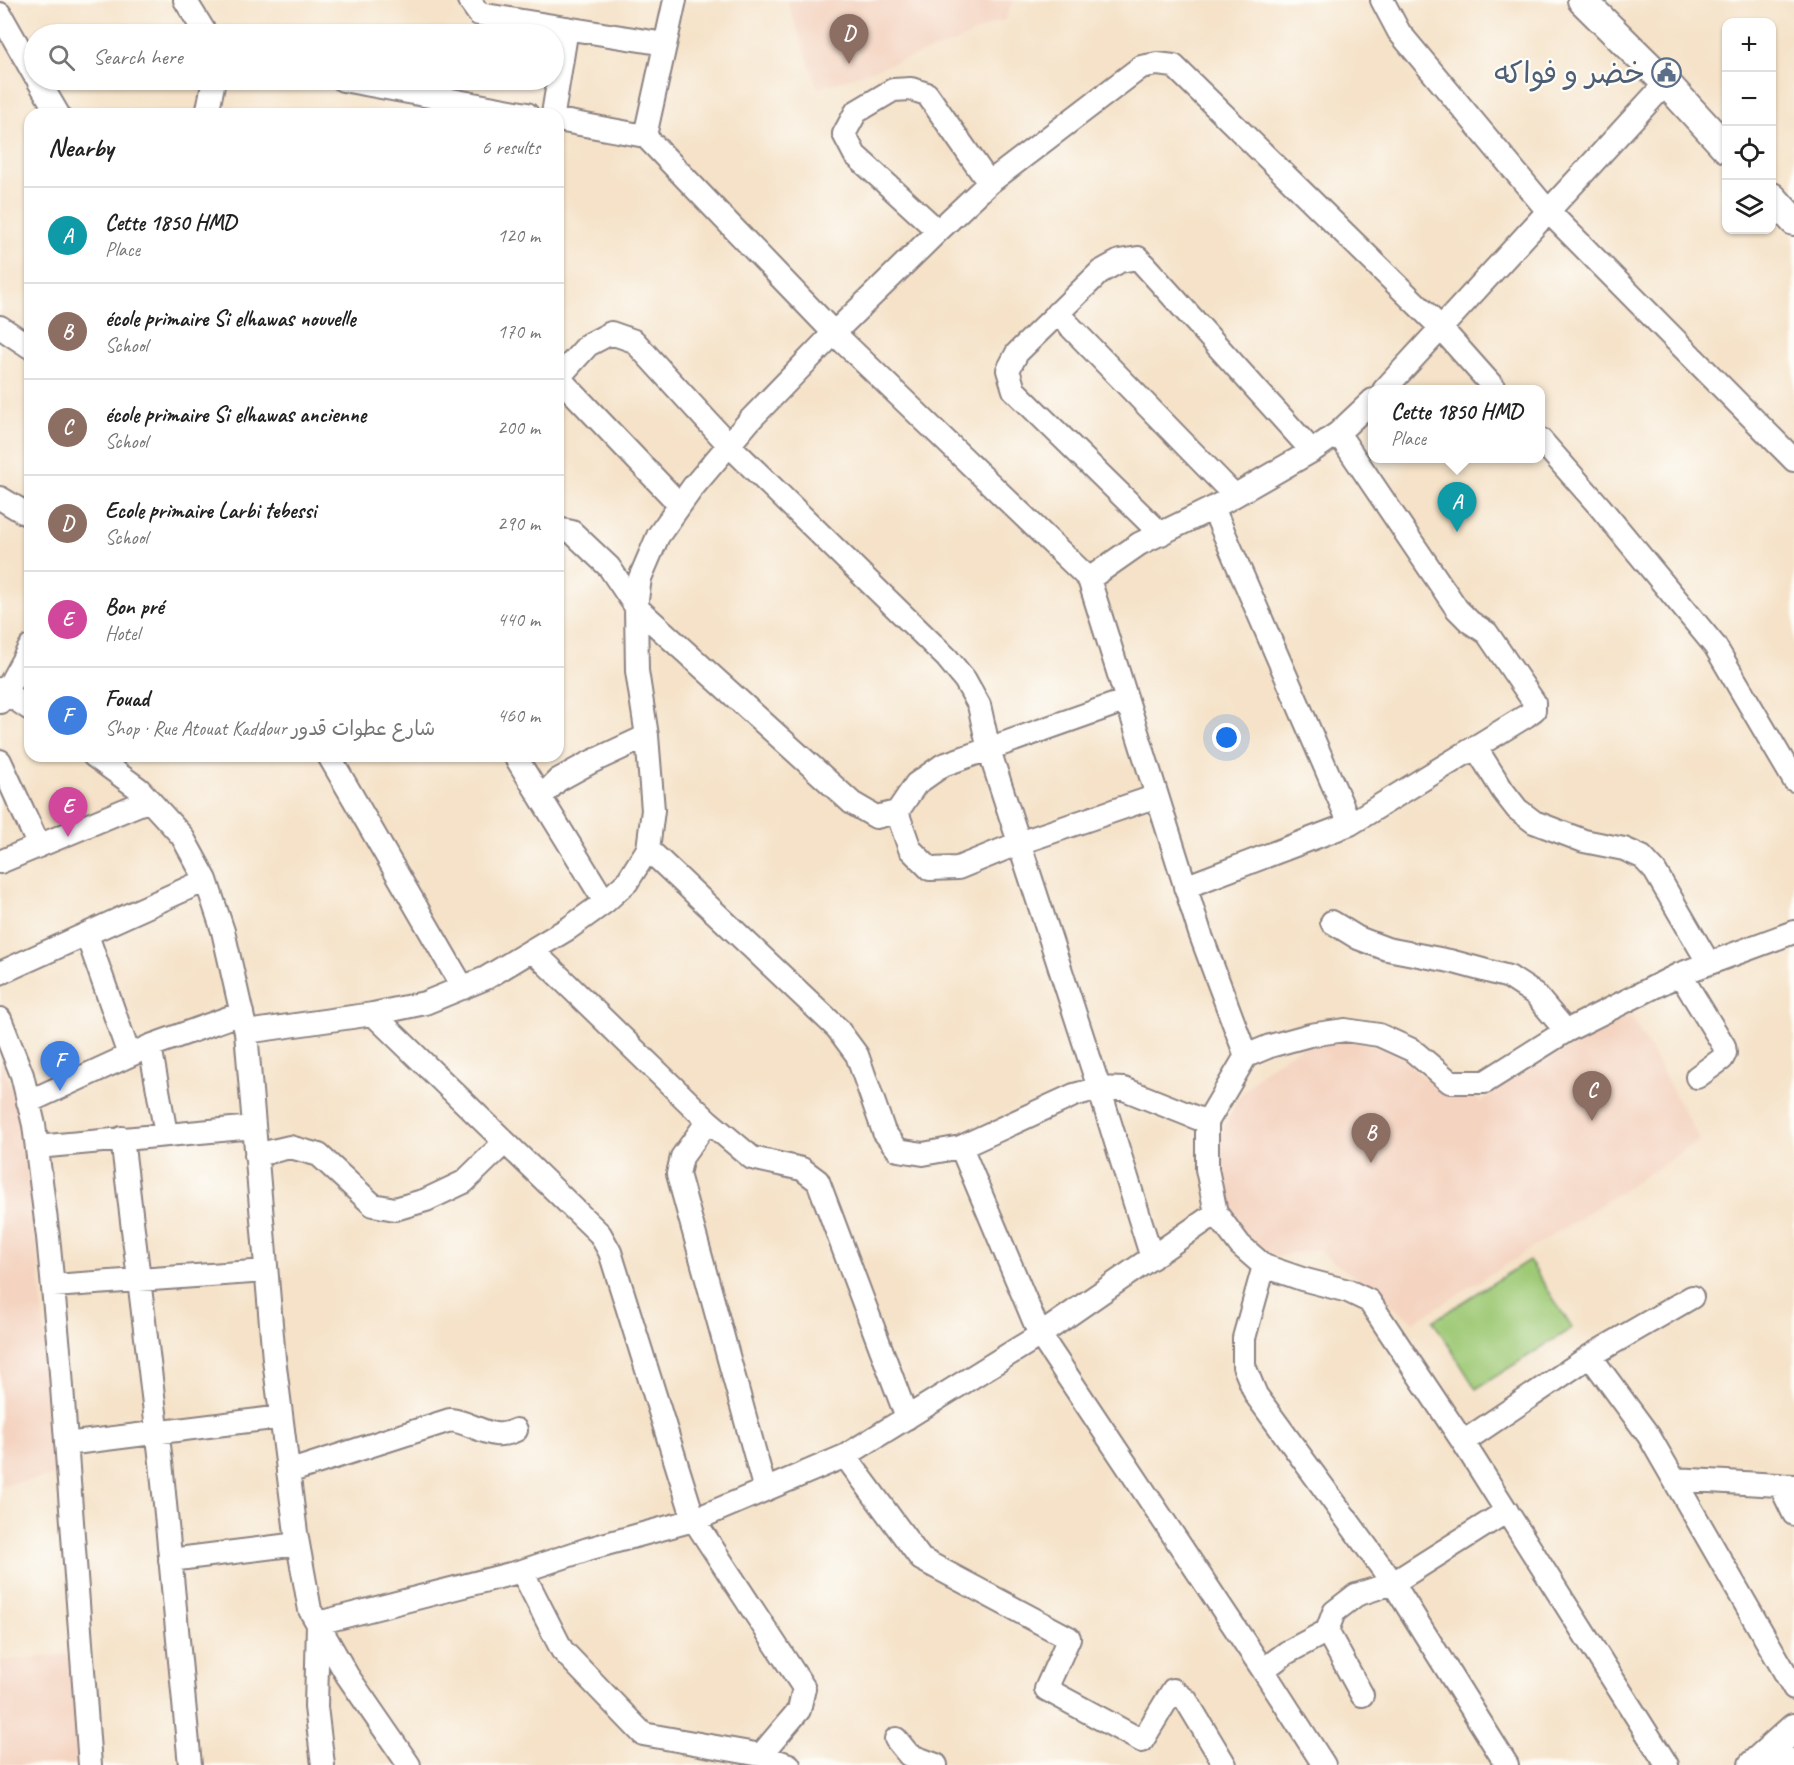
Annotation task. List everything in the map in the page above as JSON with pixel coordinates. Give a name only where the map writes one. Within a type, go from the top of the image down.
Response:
[{"type":"main road","points":[[1582,0],[1666,83],[1722,144]]},
{"type":"main road","points":[[1776,201],[1794,221]]},
{"type":"main road","points":[[1753,1765],[1794,1728]]},
{"type":"street","points":[[185,0],[200,24]]},
{"type":"street","points":[[469,0],[479,14],[542,24]]},
{"type":"street","points":[[645,136],[675,0]]},
{"type":"street","points":[[1383,0],[1399,32],[1548,211],[1794,460]]},
{"type":"street","points":[[0,14],[24,56]]},
{"type":"street","points":[[564,28],[665,44]]},
{"type":"street","points":[[564,46],[567,28]]},
{"type":"street","points":[[28,1102],[150,1046],[244,1023],[373,1014],[425,1003],[486,978],[605,902],[627,882],[648,849],[653,810],[647,736],[637,671],[636,608],[640,579],[658,536],[680,505],[750,420],[834,333],[938,231],[989,183],[1141,67],[1157,64],[1174,66],[1440,327],[1492,385]]},
{"type":"street","points":[[1388,385],[1666,83]]},
{"type":"street","points":[[938,231],[855,155],[844,134],[856,112],[893,90],[911,89],[927,94],[989,183]]},
{"type":"street","points":[[44,90],[54,108]]},
{"type":"street","points":[[208,108],[212,90]]},
{"type":"street","points":[[397,90],[495,108]]},
{"type":"street","points":[[554,108],[557,90]]},
{"type":"street","points":[[564,121],[645,136],[834,333],[1089,579],[1200,933],[1246,1056]]},
{"type":"street","points":[[1161,534],[1014,390],[1008,370],[1017,352],[1057,313],[1100,272],[1120,261],[1138,258],[1312,451]]},
{"type":"street","points":[[1057,313],[1234,495]]},
{"type":"street","points":[[0,327],[24,343]]},
{"type":"street","points":[[564,371],[588,345],[611,333],[634,341],[729,445],[947,658],[965,680],[979,705],[989,750],[1018,843],[1099,1088],[1152,1258]]},
{"type":"street","points":[[564,383],[680,505]]},
{"type":"street","points":[[1089,579],[1139,544],[1213,508],[1312,451],[1338,433],[1368,405]]},
{"type":"street","points":[[1185,887],[1350,824],[1534,710],[1534,702],[1487,633],[1470,622],[1457,609],[1338,433]]},
{"type":"street","points":[[1545,445],[1716,646],[1794,780]]},
{"type":"street","points":[[0,498],[24,512]]},
{"type":"street","points":[[1213,508],[1350,824]]},
{"type":"street","points":[[564,530],[572,532],[609,567],[636,608],[852,803],[876,817],[897,812],[916,784],[943,765],[1127,700]]},
{"type":"street","points":[[24,657],[2,694],[24,706]]},
{"type":"street","points":[[541,797],[558,780],[647,736]]},
{"type":"street","points":[[1476,748],[1503,792],[1517,809],[1534,822],[1584,840],[1624,849],[1642,857],[1655,871],[1708,962]]},
{"type":"street","points":[[0,761],[39,846]]},
{"type":"street","points":[[102,762],[139,789],[182,836],[206,880],[223,931],[244,1023],[274,1359],[298,1544],[310,1610],[347,1675],[409,1765]]},
{"type":"street","points":[[331,762],[463,988]]},
{"type":"street","points":[[519,762],[605,902]]},
{"type":"street","points":[[897,812],[910,849],[930,869],[958,868],[1018,843],[1157,796]]},
{"type":"street","points":[[0,862],[149,800]]},
{"type":"street","points":[[648,849],[837,1028],[857,1055],[884,1132],[898,1150],[923,1154],[961,1147],[1074,1095],[1099,1088],[1124,1089],[1207,1122]]},
{"type":"street","points":[[0,973],[206,880]]},
{"type":"street","points":[[1332,922],[1358,939],[1387,949],[1450,961],[1509,977],[1535,994],[1566,1031]]},
{"type":"street","points":[[1667,1765],[1463,1442],[1369,1301],[1348,1291],[1264,1266],[1240,1245],[1216,1213],[1207,1169],[1207,1122],[1246,1056],[1270,1046],[1310,1035],[1345,1030],[1379,1035],[1412,1050],[1450,1082],[1485,1082],[1566,1031],[1680,974],[1794,932]]},
{"type":"street","points":[[87,934],[129,1055]]},
{"type":"street","points":[[532,950],[708,1121],[752,1158],[802,1169],[818,1181],[907,1418]]},
{"type":"street","points":[[1680,974],[1724,1046],[1725,1053],[1722,1059],[1697,1077]]},
{"type":"street","points":[[373,1014],[504,1143],[594,1227],[610,1252],[694,1520],[804,1688],[799,1710],[761,1755]]},
{"type":"street","points":[[0,1019],[22,1075],[37,1147],[53,1286],[90,1765]]},
{"type":"street","points":[[150,1046],[166,1134]]},
{"type":"street","points":[[708,1121],[682,1157],[678,1174],[765,1490]]},
{"type":"street","points":[[37,1147],[254,1127]]},
{"type":"street","points":[[122,1138],[157,1431],[190,1765]]},
{"type":"street","points":[[256,1155],[290,1147],[319,1155],[373,1205],[395,1209],[426,1200],[464,1182],[504,1143]]},
{"type":"street","points":[[961,1147],[1040,1335],[1324,1765]]},
{"type":"street","points":[[318,1623],[522,1571],[588,1549],[694,1520],[845,1456],[1040,1335],[1216,1213]]},
{"type":"street","points":[[1264,1266],[1244,1338],[1244,1366],[1256,1395],[1393,1583],[1507,1765]]},
{"type":"street","points":[[53,1286],[266,1271]]},
{"type":"street","points":[[1463,1442],[1590,1356],[1692,1297]]},
{"type":"street","points":[[1590,1356],[1649,1436],[1794,1688]]},
{"type":"street","points":[[66,1444],[281,1417]]},
{"type":"street","points":[[288,1472],[450,1420],[462,1421],[494,1436],[509,1434],[516,1430]]},
{"type":"street","points":[[845,1456],[921,1559],[1069,1638],[1046,1689],[1142,1741],[1173,1690],[1186,1700],[1225,1765]]},
{"type":"street","points":[[1674,1479],[1787,1486],[1794,1514]]},
{"type":"street","points":[[1263,1670],[1286,1653],[1327,1631],[1334,1612],[1356,1594],[1393,1583],[1507,1511]]},
{"type":"street","points":[[170,1560],[298,1544]]},
{"type":"street","points":[[522,1571],[562,1650],[643,1734],[761,1755],[789,1765]]},
{"type":"street","points":[[318,1623],[316,1707],[323,1765]]},
{"type":"street","points":[[1327,1631],[1362,1695]]},
{"type":"street","points":[[902,1753],[936,1765]]},
{"type":"street","points":[[1753,1765],[1794,1760]]},
{"type":"shaded area","points":[[787,0],[1013,0],[1005,20],[961,40],[818,89]]},
{"type":"shaded area","points":[[1630,1014],[1700,1140],[1560,1231],[1413,1322],[1317,1249],[1268,1258],[1242,1233],[1224,1193],[1222,1132],[1236,1101],[1259,1075],[1285,1056],[1313,1041],[1362,1042],[1401,1056],[1421,1076],[1447,1092],[1471,1094],[1482,1103],[1493,1090]]},
{"type":"shaded area","points":[[0,1056],[25,1126],[58,1476],[0,1485]]},
{"type":"shaded area","points":[[70,1654],[81,1765],[0,1765],[0,1661]]},
{"type":"green space","points":[[1529,1260],[1572,1328],[1476,1389],[1433,1321]]},
{"type":"place","name":"Ecole primaire Larbi tebessi","points":[[849,64]]},
{"type":"place","name":"خضر و فواكه","points":[[1666,73]]},
{"type":"place","name":"Cette 1850 HMD","points":[[1457,532]]},
{"type":"place","name":"Bon pré","points":[[68,837]]},
{"type":"place","name":"Fouad","points":[[60,1091]]},
{"type":"place","name":"école primaire Si elhawas ancienne","points":[[1592,1121]]},
{"type":"place","name":"école primaire Si elhawas nouvelle","points":[[1371,1163]]}]
